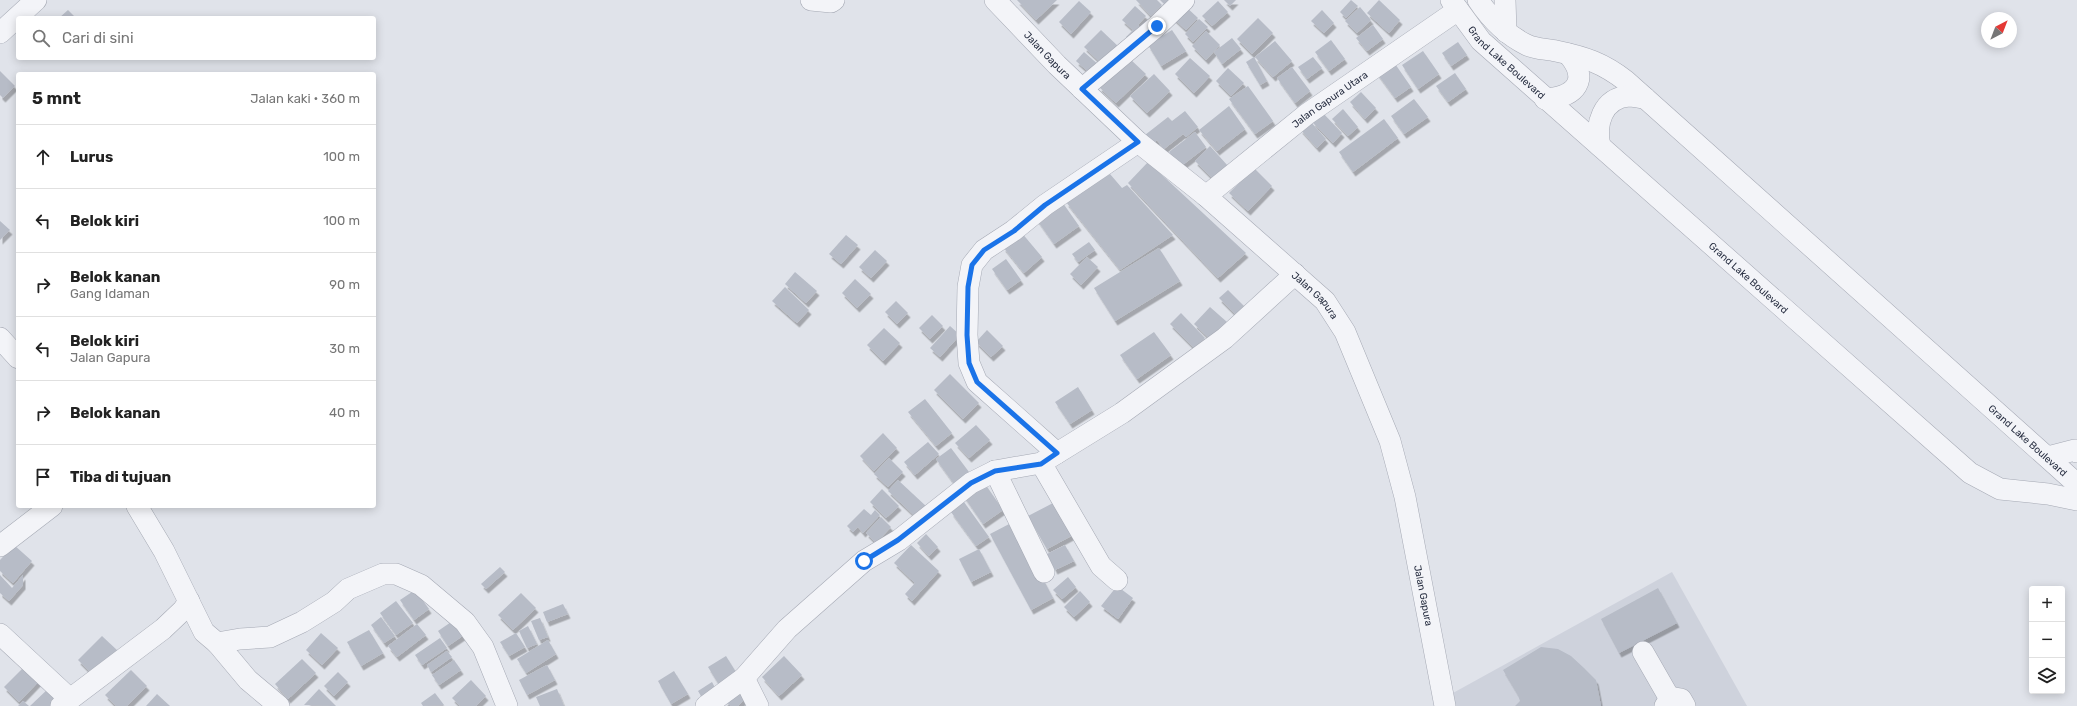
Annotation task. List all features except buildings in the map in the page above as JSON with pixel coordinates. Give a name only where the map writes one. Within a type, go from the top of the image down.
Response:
[{"type":"street","points":[[19,16],[36,0]]},
{"type":"street","points":[[811,0],[830,2],[834,0]]},
{"type":"street","name":"Jalan Gapura","points":[[995,0],[1082,89],[1138,142],[1206,196],[1325,300],[1345,332],[1390,441],[1405,497],[1445,706]]},
{"type":"street","points":[[1082,89],[1157,26],[1184,0]]},
{"type":"street","name":"Grand Lake Boulevard","points":[[1478,0],[1488,15],[1506,32],[1527,45],[1568,54],[1608,67],[1645,98],[2077,484]]},
{"type":"street","points":[[1505,0],[1506,32]]},
{"type":"street","name":"Grand Lake Boulevard","points":[[1455,5],[1481,41],[1970,473],[2000,488],[2048,494],[2077,500]]},
{"type":"street","name":"Jalan Gapura Utara","points":[[1206,196],[1307,114],[1455,5]]},
{"type":"street","points":[[0,33],[16,18]]},
{"type":"street","points":[[1545,99],[1559,98],[1568,94],[1576,86],[1579,72],[1575,62],[1568,54]]},
{"type":"street","points":[[1600,146],[1597,126],[1603,112],[1610,104],[1621,98],[1630,96],[1645,98]]},
{"type":"street","points":[[1117,580],[1101,566],[1049,458],[977,382],[969,363],[967,335],[968,287],[972,265],[984,250],[1014,231],[1045,205],[1138,142]]},
{"type":"street","points":[[706,706],[744,678],[787,629],[864,561],[898,540],[971,483],[995,471],[1049,458],[1122,412],[1185,369],[1225,338],[1294,274]]},
{"type":"street","points":[[0,338],[16,356]]},
{"type":"street","points":[[2048,457],[2065,451],[2075,450],[2077,452]]},
{"type":"street","points":[[995,471],[1044,572]]},
{"type":"street","points":[[0,546],[49,508]]},
{"type":"street","points":[[138,508],[164,551],[204,632],[217,643],[248,680],[279,706]]},
{"type":"street","points":[[217,643],[240,639],[270,637],[302,622],[334,602],[348,589],[383,574],[396,574],[421,585],[464,622],[483,647],[508,706]]},
{"type":"street","points":[[0,634],[66,703],[164,629],[183,610],[189,601]]},
{"type":"street","points":[[1643,652],[1673,704]]},
{"type":"street","points":[[744,678],[758,706]]},
{"type":"shaded area","points":[[1672,572],[1747,706],[1455,706],[1453,693]]},
{"type":"route","points":[[864,561],[898,540],[971,483],[995,471],[1041,464],[1057,453],[1039,439],[977,382],[969,363],[967,335],[968,287],[972,265],[984,250],[1014,231],[1045,205],[1138,142],[1082,89],[1157,26]]}]
